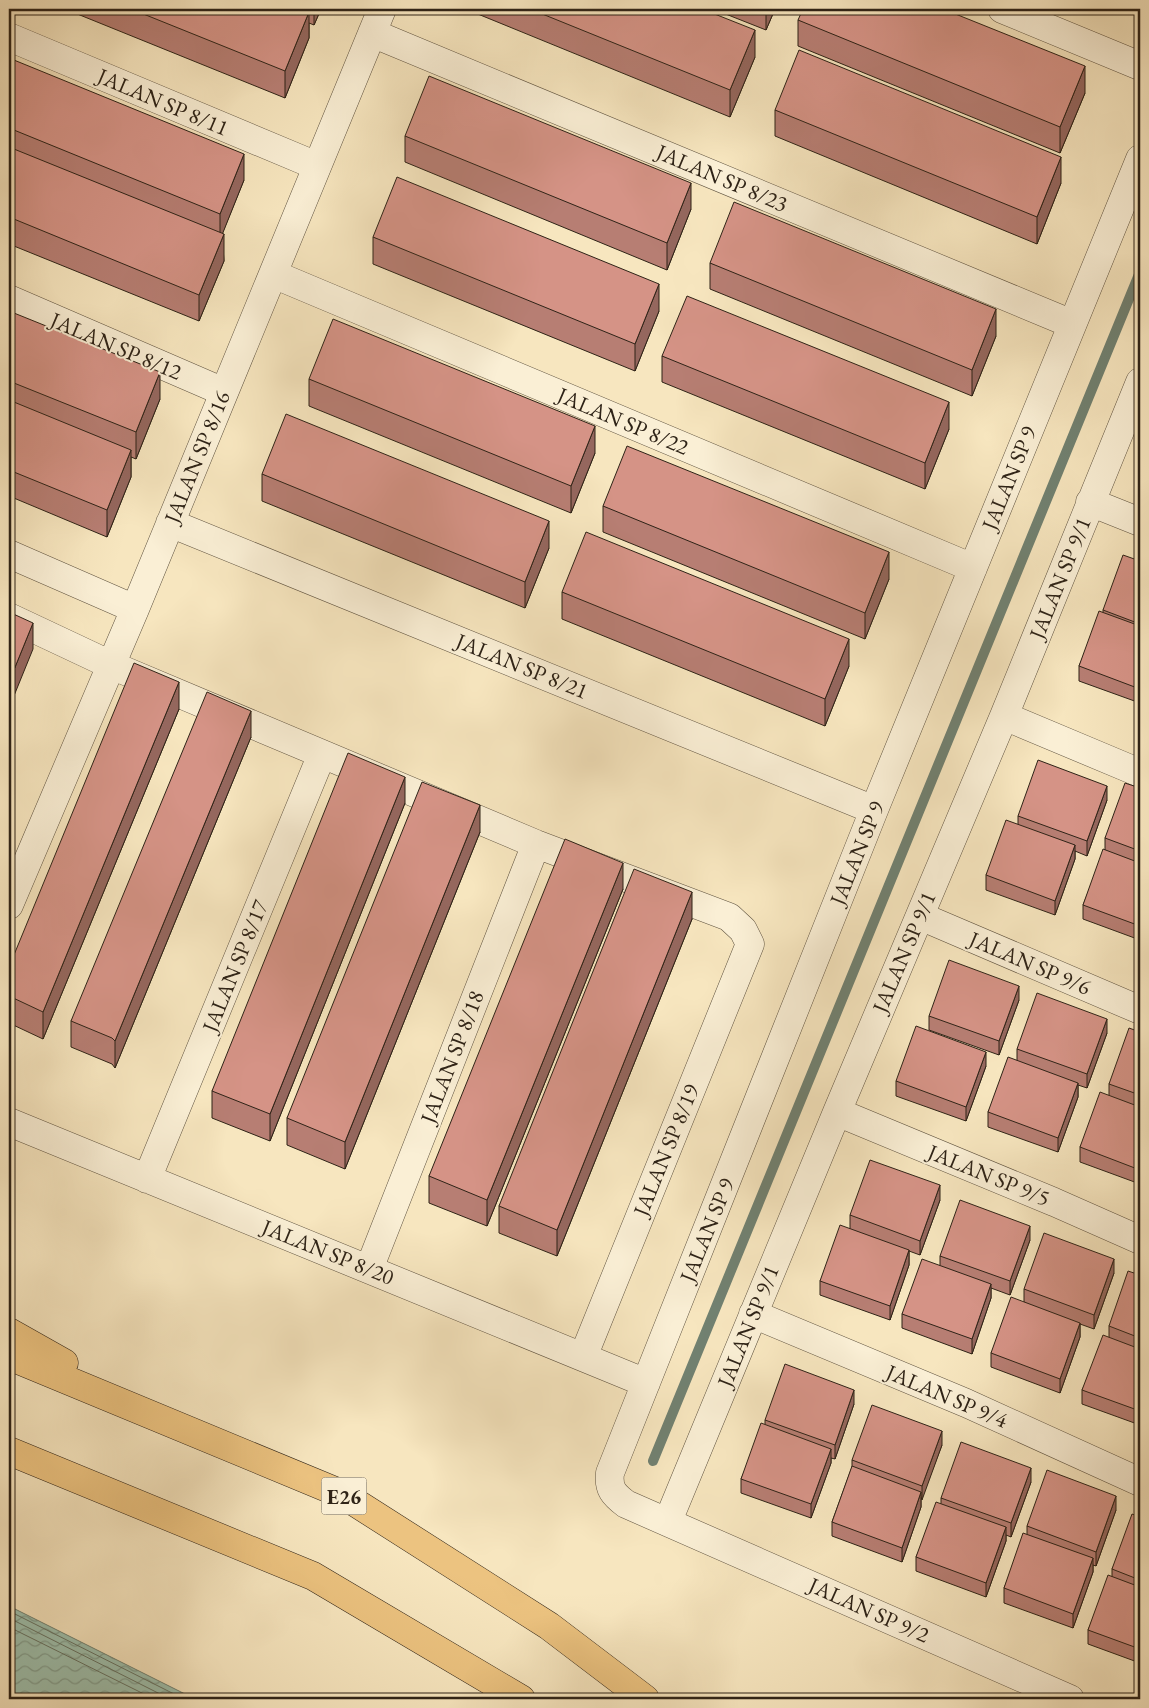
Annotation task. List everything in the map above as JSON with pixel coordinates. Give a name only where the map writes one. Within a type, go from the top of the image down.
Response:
[{"type":"highway","points":[[9,1332],[160,1418]]},
{"type":"highway","name":"E26","points":[[9,1356],[342,1494],[549,1626],[645,1699]]},
{"type":"highway","points":[[9,1450],[314,1576],[521,1699]]},
{"type":"street","points":[[1002,9],[1140,66]]},
{"type":"street","name":"JALAN SP 8/16","points":[[9,905],[135,609],[377,21]]},
{"type":"street","name":"JALAN SP 8/23","points":[[377,21],[1072,324]]},
{"type":"street","name":"JALAN SP 8/11","points":[[9,37],[317,166]]},
{"type":"street","name":"JALAN SP 9","points":[[668,1521],[626,1504],[616,1497],[609,1484],[610,1473],[874,810],[1140,159]]},
{"type":"street","name":"JALAN SP 8/22","points":[[273,274],[973,568]]},
{"type":"street","name":"JALAN SP 8/12","points":[[9,299],[224,392]]},
{"type":"street","name":"JALAN SP 9/1","points":[[668,1521],[837,1112],[1004,716],[1140,382]]},
{"type":"street","points":[[1090,502],[1140,522]]},
{"type":"street","name":"JALAN SP 8/21","points":[[170,523],[874,810]]},
{"type":"street","points":[[9,554],[135,609]]},
{"type":"street","points":[[9,617],[111,665],[536,844]]},
{"type":"street","points":[[1004,716],[1140,773]]},
{"type":"street","name":"JALAN SP 8/17","points":[[147,1179],[322,754]]},
{"type":"street","name":"JALAN SP 8/19","points":[[536,844],[729,917],[743,930],[750,944],[583,1357]]},
{"type":"street","name":"JALAN SP 8/18","points":[[369,1269],[536,844]]},
{"type":"street","name":"JALAN SP 9/6","points":[[920,916],[1140,1010]]},
{"type":"street","name":"JALAN SP 9/5","points":[[837,1112],[1054,1202],[1140,1240]]},
{"type":"street","name":"JALAN SP 8/20","points":[[9,1122],[646,1383]]},
{"type":"street","name":"JALAN SP 9/4","points":[[753,1314],[966,1404],[1140,1482]]},
{"type":"street","name":"JALAN SP 9/2","points":[[668,1521],[1070,1699]]},
{"type":"water","points":[[9,1606],[195,1699],[9,1699]]},
{"type":"building","points":[[131,9],[302,9],[309,12],[285,71]]},
{"type":"building","points":[[530,9],[702,9],[755,30],[730,90]]},
{"type":"building","points":[[803,9],[943,9],[1085,66],[1060,127],[798,20]]},
{"type":"building","points":[[799,50],[1061,157],[1037,217],[775,110]]},
{"type":"building","points":[[9,58],[244,154],[220,214],[9,128]]},
{"type":"building","points":[[429,76],[691,183],[667,243],[405,136]]},
{"type":"building","points":[[9,147],[224,234],[199,295],[9,217]]},
{"type":"building","points":[[397,177],[659,284],[635,344],[373,237]]},
{"type":"building","points":[[734,202],[996,309],[972,370],[710,263]]},
{"type":"building","points":[[687,296],[949,402],[925,463],[662,356]]},
{"type":"building","points":[[9,311],[160,372],[136,432],[9,381]]},
{"type":"building","points":[[333,319],[595,426],[571,486],[309,379]]},
{"type":"building","points":[[9,400],[131,450],[107,510],[9,470]]},
{"type":"building","points":[[286,414],[549,521],[525,582],[262,474]]},
{"type":"building","points":[[627,446],[889,552],[865,613],[603,506]]},
{"type":"building","points":[[586,532],[849,639],[825,699],[562,592]]},
{"type":"building","points":[[1123,555],[1140,561],[1140,624],[1103,610]]},
{"type":"building","points":[[1099,611],[1140,626],[1140,689],[1079,666]]},
{"type":"building","points":[[9,612],[33,623],[9,682]]},
{"type":"building","points":[[134,663],[179,682],[43,1012],[9,996],[9,967]]},
{"type":"building","points":[[207,692],[251,711],[115,1041],[71,1021]]},
{"type":"building","points":[[348,753],[405,777],[270,1114],[212,1091]]},
{"type":"building","points":[[1038,760],[1107,786],[1087,841],[1018,816]]},
{"type":"building","points":[[422,782],[480,805],[345,1142],[287,1118]]},
{"type":"building","points":[[1125,783],[1140,788],[1140,851],[1105,838]]},
{"type":"building","points":[[1006,820],[1075,845],[1055,901],[986,875]]},
{"type":"building","points":[[565,839],[623,863],[487,1200],[429,1176]]},
{"type":"building","points":[[1103,849],[1140,863],[1140,926],[1083,905]]},
{"type":"building","points":[[634,869],[692,892],[557,1230],[499,1206]]},
{"type":"building","points":[[949,960],[1019,986],[999,1041],[929,1016]]},
{"type":"building","points":[[1037,993],[1107,1019],[1087,1074],[1017,1049]]},
{"type":"building","points":[[916,1026],[986,1052],[966,1107],[896,1081]]},
{"type":"building","points":[[1129,1028],[1140,1032],[1140,1095],[1109,1084]]},
{"type":"building","points":[[1008,1057],[1078,1083],[1058,1138],[988,1112]]},
{"type":"building","points":[[1100,1092],[1140,1107],[1140,1170],[1080,1147]]},
{"type":"building","points":[[870,1160],[940,1185],[920,1241],[850,1215]]},
{"type":"building","points":[[960,1200],[1030,1226],[1010,1281],[940,1256]]},
{"type":"building","points":[[840,1225],[909,1250],[890,1306],[820,1281]]},
{"type":"building","points":[[1044,1233],[1114,1259],[1094,1315],[1024,1289]]},
{"type":"building","points":[[922,1259],[991,1284],[972,1339],[902,1314]]},
{"type":"building","points":[[1128,1271],[1140,1275],[1140,1338],[1109,1326]]},
{"type":"building","points":[[1011,1297],[1080,1323],[1060,1379],[991,1353]]},
{"type":"building","points":[[1103,1335],[1140,1349],[1140,1411],[1082,1390]]},
{"type":"building","points":[[785,1364],[854,1390],[835,1445],[765,1420]]},
{"type":"building","points":[[872,1405],[942,1431],[922,1486],[852,1460]]},
{"type":"building","points":[[761,1423],[831,1449],[811,1504],[741,1479]]},
{"type":"building","points":[[961,1442],[1031,1468],[1011,1523],[941,1498]]},
{"type":"building","points":[[852,1466],[921,1492],[902,1548],[832,1522]]},
{"type":"building","points":[[1047,1470],[1116,1496],[1096,1552],[1027,1526]]},
{"type":"building","points":[[936,1502],[1006,1527],[986,1583],[916,1557]]},
{"type":"building","points":[[1132,1514],[1140,1517],[1140,1580],[1112,1569]]},
{"type":"building","points":[[1023,1533],[1093,1558],[1073,1614],[1004,1588]]},
{"type":"building","points":[[1108,1575],[1140,1587],[1140,1649],[1088,1630]]},
{"type":"waterway","points":[[653,1461],[1140,272]]}]
